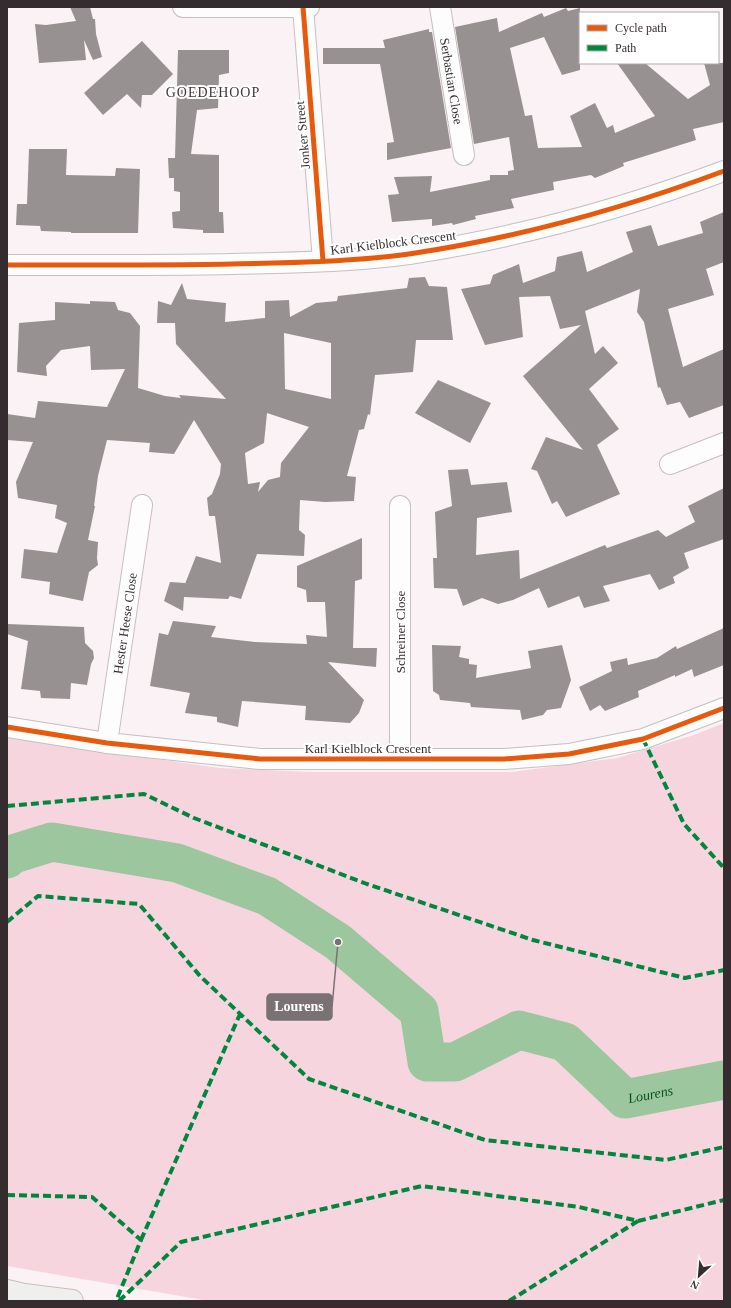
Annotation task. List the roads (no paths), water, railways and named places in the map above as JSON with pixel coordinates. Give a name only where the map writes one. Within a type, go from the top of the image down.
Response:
[{"type":"main road","points":[[7,1291],[24,1295],[72,1301]]},
{"type":"street","points":[[183,7],[309,7]]},
{"type":"street","name":"Jonker Street","points":[[303,7],[323,262]]},
{"type":"street","name":"Serbastian Close","points":[[440,7],[464,155]]},
{"type":"street","name":"Karl Kielblock Crescent","points":[[7,265],[226,265],[323,262],[408,254],[485,241],[634,203],[724,171]]},
{"type":"street","points":[[670,464],[724,443]]},
{"type":"street","name":"Hester Heese Close","points":[[107,743],[142,505]]},
{"type":"street","name":"Schreiner Close","points":[[400,506],[400,759]]},
{"type":"street","name":"Karl Kielblock Crescent","points":[[7,727],[107,743],[260,759],[504,759],[569,754],[643,739],[724,708]]},
{"type":"waterway","name":"Lourens","points":[[7,859],[10,855],[52,842],[177,863],[267,896],[338,942],[419,1011],[427,1062],[455,1062],[519,1030],[565,1042],[625,1099],[724,1080]]},
{"type":"place","name":"Lourens","points":[[338,942]]},
{"type":"district","name":"GOEDEHOOP","points":[[213,92]]}]
